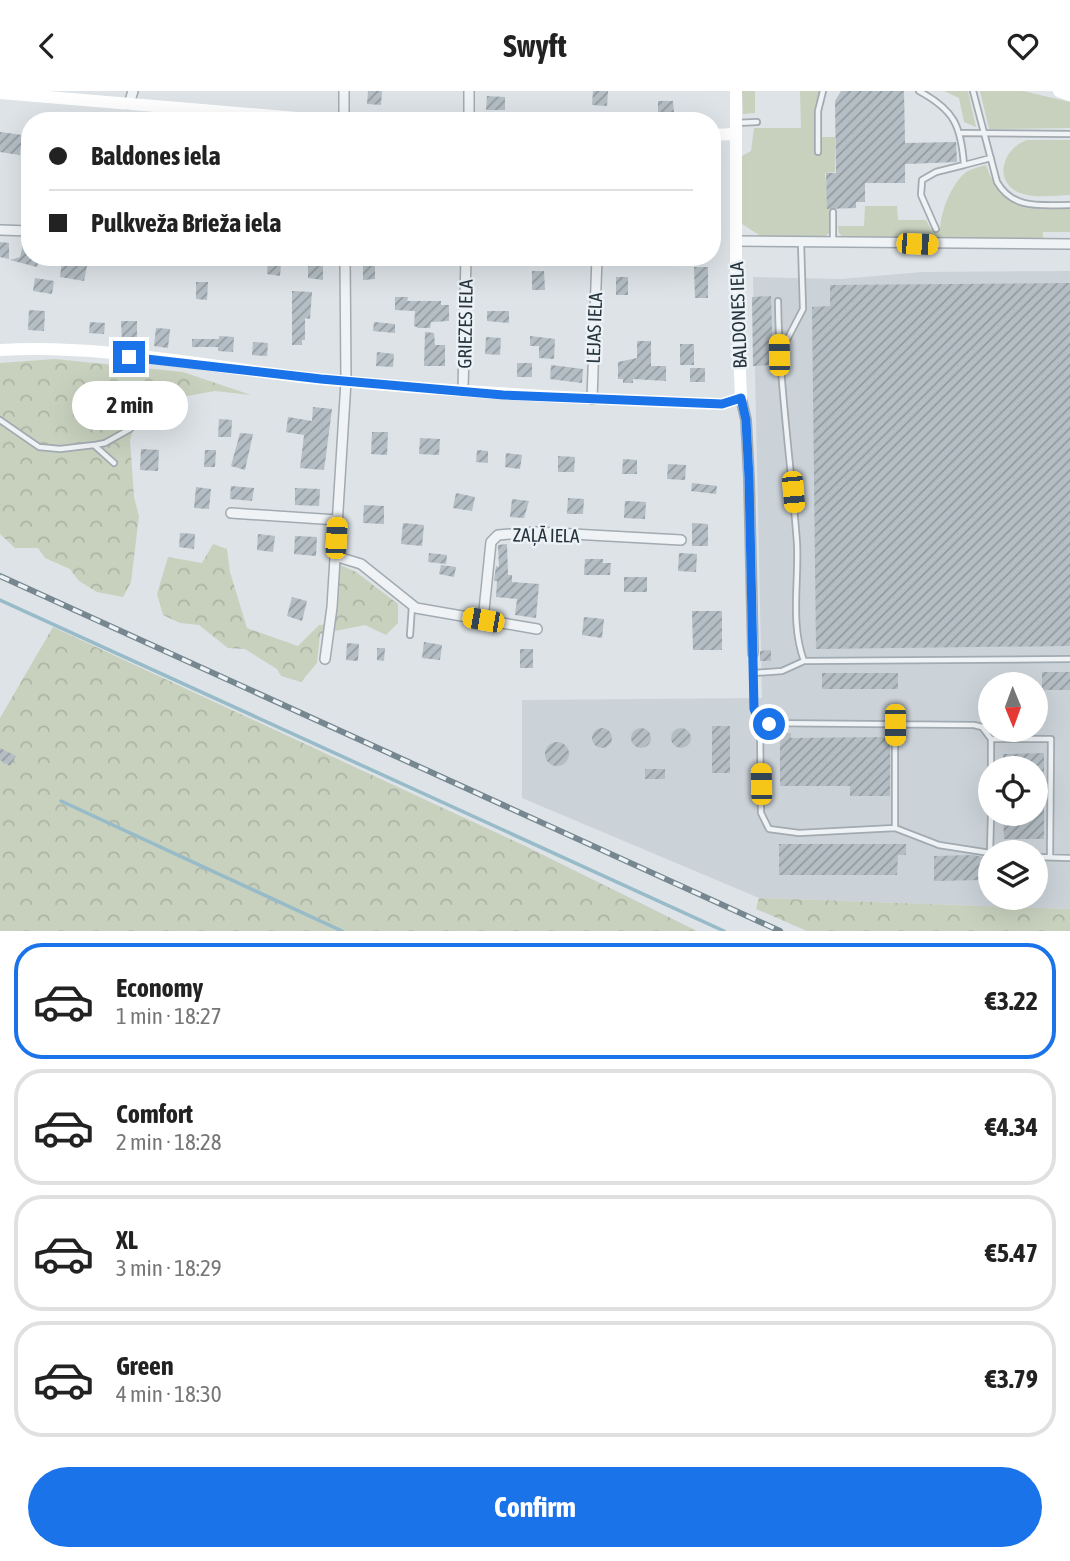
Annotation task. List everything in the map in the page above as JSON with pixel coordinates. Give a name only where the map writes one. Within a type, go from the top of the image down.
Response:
[{"type":"street","points":[[344,91],[344,112]]},
{"type":"street","points":[[469,91],[469,112]]},
{"type":"street","name":"BALDONES IELA","points":[[736,91],[736,241],[741,398],[746,420],[749,478],[753,653]]},
{"type":"street","points":[[1059,91],[1070,95]]},
{"type":"street","points":[[0,93],[131,97],[257,112]]},
{"type":"street","points":[[721,133],[735,129]]},
{"type":"street","points":[[0,230],[21,231]]},
{"type":"street","points":[[736,241],[1070,244]]},
{"type":"street","points":[[325,659],[335,556],[346,381],[345,266]]},
{"type":"street","name":"GRIEZES IELA","points":[[463,391],[466,266]]},
{"type":"street","name":"LEJAS IELA","points":[[592,399],[597,266]]},
{"type":"street","points":[[0,350],[78,350],[346,381],[463,391],[722,404],[741,398]]},
{"type":"street","points":[[232,513],[337,520]]},
{"type":"street","name":"ZAĻĀ IELA","points":[[483,620],[491,542],[498,535],[536,532],[681,540]]},
{"type":"street","points":[[335,556],[361,564],[412,605],[537,629]]},
{"type":"lane","points":[[818,152],[818,111],[823,91]]},
{"type":"lane","points":[[973,91],[997,182],[1010,198],[1028,205],[1070,205]]},
{"type":"lane","points":[[922,92],[943,104],[962,133],[964,165]]},
{"type":"lane","points":[[735,129],[757,123]]},
{"type":"lane","points":[[962,133],[985,136],[1070,134]]},
{"type":"lane","points":[[936,229],[921,195],[922,180],[936,171],[990,158]]},
{"type":"lane","points":[[833,212],[833,243]]},
{"type":"lane","points":[[779,355],[803,310],[801,243]]},
{"type":"lane","points":[[778,301],[779,355],[795,523],[795,622],[804,661]]},
{"type":"lane","points":[[0,420],[38,447],[60,449],[105,443],[130,429]]},
{"type":"lane","points":[[94,445],[114,463]]},
{"type":"lane","points":[[410,635],[412,605]]},
{"type":"lane","name":"BALDONES IELA","points":[[753,653],[754,709],[760,723],[761,813],[769,829],[799,833],[895,828]]},
{"type":"lane","points":[[754,673],[782,671],[804,661],[1070,659]]},
{"type":"lane","points":[[760,723],[978,726]]},
{"type":"lane","points":[[895,725],[895,828],[907,836],[939,845],[978,851]]},
{"type":"lane","points":[[1048,739],[1051,739],[1050,857],[1070,858]]},
{"type":"shaded area","points":[[1070,271],[1070,909],[1048,908],[1048,840],[978,840],[978,906],[759,898],[522,798],[522,700],[762,698],[753,277],[841,279],[922,272]]},
{"type":"green space","points":[[742,91],[755,91],[755,113],[743,114]]},
{"type":"green space","points":[[800,91],[822,91],[818,108],[818,137],[835,137],[835,172],[825,173],[831,232],[822,238],[764,238],[742,224],[742,156],[751,151],[754,128],[801,128]]},
{"type":"green space","points":[[944,91],[968,91],[976,127],[964,122],[959,98]]},
{"type":"green space","points":[[980,91],[1023,91],[1070,102],[1070,128],[989,129]]},
{"type":"green space","points":[[1027,140],[1070,140],[1070,195],[1026,195],[1011,188],[1006,181],[1004,165],[1012,150]]},
{"type":"green space","points":[[986,165],[992,180],[1008,199],[1028,207],[1070,208],[1070,232],[1043,232],[1043,239],[845,239],[839,233],[838,226],[864,226],[865,206],[897,206],[898,220],[926,220],[931,229],[940,229],[945,207],[955,184],[967,172]]},
{"type":"green space","points":[[55,359],[183,372],[251,395],[215,391],[142,404],[130,440],[134,497],[139,516],[131,582],[123,597],[97,592],[79,581],[70,569],[45,558],[38,548],[15,548],[0,534],[0,363]]},
{"type":"green space","points":[[213,544],[227,549],[230,572],[247,628],[298,646],[319,625],[335,624],[338,564],[356,572],[398,604],[398,623],[386,635],[365,625],[320,634],[317,663],[301,682],[281,676],[277,669],[245,649],[228,648],[199,625],[180,623],[163,615],[157,594],[168,557],[202,563]]},
{"type":"green space","points":[[53,627],[525,846],[697,931],[0,931],[0,718]]},
{"type":"green space","points":[[759,898],[978,906],[978,910],[1070,909],[1070,931],[807,931],[756,909]]},
{"type":"building","points":[[368,91],[382,91],[381,105],[367,104]]},
{"type":"building","points":[[593,91],[608,91],[607,106],[592,105]]},
{"type":"building","points":[[841,91],[904,91],[905,143],[956,142],[957,162],[905,164],[905,183],[865,183],[865,202],[856,202],[856,208],[827,209],[826,173],[836,173],[835,101]]},
{"type":"building","points":[[487,96],[505,97],[505,110],[486,110]]},
{"type":"building","points":[[658,101],[673,101],[674,112],[658,112]]},
{"type":"building","points":[[0,132],[21,135],[20,155],[0,152]]},
{"type":"building","points":[[0,242],[9,243],[9,259],[0,257]]},
{"type":"building","points":[[21,253],[21,263],[10,260],[20,257]]},
{"type":"building","points":[[61,266],[87,266],[84,281],[60,277]]},
{"type":"building","points":[[267,266],[281,266],[280,276],[267,274]]},
{"type":"building","points":[[308,266],[323,266],[323,280],[308,278]]},
{"type":"building","points":[[363,266],[375,266],[375,279],[363,280]]},
{"type":"building","points":[[694,267],[708,267],[708,298],[695,298]]},
{"type":"building","points":[[532,271],[544,271],[545,290],[532,290]]},
{"type":"building","points":[[616,277],[628,277],[628,295],[616,295]]},
{"type":"building","points":[[35,278],[54,281],[52,294],[33,291]]},
{"type":"building","points":[[196,282],[208,282],[207,300],[196,299]]},
{"type":"building","points":[[1070,283],[1070,646],[816,649],[812,307],[830,306],[830,285]]},
{"type":"building","points":[[292,291],[312,292],[310,319],[305,318],[305,340],[302,340],[302,345],[292,345]]},
{"type":"building","points":[[771,296],[773,365],[753,366],[752,297]]},
{"type":"building","points":[[395,297],[408,297],[407,301],[441,301],[441,305],[449,305],[449,321],[431,322],[430,328],[414,326],[415,311],[395,310]]},
{"type":"building","points":[[29,310],[45,311],[44,331],[28,330]]},
{"type":"building","points":[[487,311],[509,311],[509,323],[487,321]]},
{"type":"building","points":[[121,321],[137,321],[137,341],[122,341]]},
{"type":"building","points":[[90,322],[105,323],[104,334],[89,333]]},
{"type":"building","points":[[374,322],[395,324],[395,333],[373,331]]},
{"type":"building","points":[[156,328],[170,329],[168,348],[154,346]]},
{"type":"building","points":[[425,332],[434,333],[435,345],[445,345],[445,366],[424,366]]},
{"type":"building","points":[[219,336],[234,337],[233,352],[218,351],[218,347],[192,347],[192,339],[219,339]]},
{"type":"building","points":[[530,336],[555,339],[554,359],[539,358],[539,346],[530,346]]},
{"type":"building","points":[[486,337],[501,338],[500,355],[485,354]]},
{"type":"building","points":[[637,341],[651,341],[651,366],[666,366],[666,381],[633,379],[633,383],[623,383],[623,379],[618,379],[618,362],[637,358]]},
{"type":"building","points":[[253,342],[268,343],[267,356],[252,355]]},
{"type":"building","points":[[680,344],[694,344],[694,365],[680,365]]},
{"type":"building","points":[[377,352],[394,354],[393,367],[376,366]]},
{"type":"building","points":[[517,363],[532,363],[532,377],[517,377]]},
{"type":"building","points":[[551,365],[583,369],[582,383],[550,379]]},
{"type":"building","points":[[690,368],[705,368],[705,382],[690,382]]},
{"type":"building","points":[[313,407],[332,409],[324,470],[300,468],[304,435],[286,432],[288,417],[312,421]]},
{"type":"building","points":[[155,411],[175,411],[174,427],[155,426]]},
{"type":"building","points":[[219,419],[232,420],[231,437],[218,437]]},
{"type":"building","points":[[372,432],[388,432],[387,455],[371,454]]},
{"type":"building","points":[[240,433],[253,434],[245,470],[231,466]]},
{"type":"building","points":[[420,438],[440,439],[439,455],[419,454]]},
{"type":"building","points":[[141,449],[159,450],[158,471],[140,470]]},
{"type":"building","points":[[205,450],[216,450],[215,467],[204,467]]},
{"type":"building","points":[[477,450],[488,451],[488,463],[476,462]]},
{"type":"building","points":[[506,453],[522,455],[520,469],[505,467]]},
{"type":"building","points":[[558,456],[575,457],[574,472],[558,472]]},
{"type":"building","points":[[623,459],[637,460],[637,474],[622,474]]},
{"type":"building","points":[[668,464],[686,465],[685,480],[667,479]]},
{"type":"building","points":[[692,483],[717,486],[716,494],[691,491]]},
{"type":"building","points":[[231,486],[254,488],[252,501],[230,499]]},
{"type":"building","points":[[196,487],[211,489],[209,509],[194,508]]},
{"type":"building","points":[[295,488],[320,489],[319,506],[295,505]]},
{"type":"building","points":[[456,493],[475,497],[472,511],[453,508]]},
{"type":"building","points":[[568,498],[584,499],[583,514],[567,514]]},
{"type":"building","points":[[512,499],[529,501],[524,518],[510,517]]},
{"type":"building","points":[[625,501],[646,502],[645,519],[624,518]]},
{"type":"building","points":[[364,505],[384,506],[384,524],[363,523]]},
{"type":"building","points":[[403,523],[424,525],[422,546],[401,544]]},
{"type":"building","points":[[692,523],[708,524],[708,546],[692,546]]},
{"type":"building","points":[[180,533],[195,534],[194,549],[179,547]]},
{"type":"building","points":[[258,534],[275,536],[273,552],[257,550]]},
{"type":"building","points":[[295,536],[317,537],[316,556],[294,554]]},
{"type":"building","points":[[507,544],[508,575],[512,575],[512,582],[539,584],[536,618],[515,615],[517,599],[496,597],[497,581],[494,581],[496,566],[499,567],[498,545]]},
{"type":"building","points":[[429,553],[447,555],[446,564],[428,562]]},
{"type":"building","points":[[679,553],[697,554],[696,572],[678,571]]},
{"type":"building","points":[[585,559],[603,559],[603,563],[611,563],[610,575],[584,575]]},
{"type":"building","points":[[441,565],[456,567],[454,577],[439,574]]},
{"type":"building","points":[[624,577],[647,577],[647,592],[624,592]]},
{"type":"building","points":[[292,597],[307,601],[302,621],[287,616]]},
{"type":"building","points":[[692,611],[722,611],[722,650],[693,650]]},
{"type":"building","points":[[584,617],[604,619],[602,638],[582,635]]},
{"type":"building","points":[[424,642],[442,645],[440,660],[422,658]]},
{"type":"building","points":[[347,643],[359,644],[358,661],[346,660]]},
{"type":"building","points":[[377,648],[385,648],[384,661],[377,660]]},
{"type":"building","points":[[520,649],[533,649],[533,668],[520,668]]},
{"type":"building","points":[[771,650],[771,661],[760,661],[760,651]]},
{"type":"building","points":[[1048,672],[1070,672],[1070,690],[1048,690]]},
{"type":"building","points":[[822,673],[898,673],[898,689],[822,689]]},
{"type":"building","points":[[712,726],[730,726],[730,773],[712,773]]},
{"type":"building","points":[[602,728],[609,731],[612,738],[609,745],[602,748],[595,745],[592,738],[595,731]]},
{"type":"building","points":[[641,728],[648,731],[651,738],[648,745],[641,748],[634,745],[631,738],[634,731]]},
{"type":"building","points":[[681,728],[688,731],[691,738],[688,745],[681,748],[674,745],[671,738],[674,731]]},
{"type":"building","points":[[780,733],[791,733],[791,738],[890,737],[890,796],[850,796],[850,786],[780,786]]},
{"type":"building","points":[[557,742],[568,749],[569,754],[562,765],[557,766],[546,759],[545,754],[552,743]]},
{"type":"building","points":[[0,748],[16,756],[10,766],[0,760]]},
{"type":"building","points":[[1044,753],[1044,756],[1003,756]]},
{"type":"building","points":[[645,769],[665,769],[665,779],[645,779]]},
{"type":"building","points":[[1003,826],[1044,826],[1044,839],[1004,839]]},
{"type":"building","points":[[779,844],[906,844],[906,855],[898,855],[897,875],[779,875]]},
{"type":"building","points":[[934,856],[978,856],[978,880],[934,881]]},
{"type":"waterway","points":[[0,600],[724,931]]},
{"type":"waterway","points":[[61,801],[342,931]]},
{"type":"railway","points":[[0,576],[780,931]]},
{"type":"route","points":[[129,357],[321,379],[503,395],[722,404],[741,398],[745,409],[749,478],[754,709],[760,723],[769,724]]}]
